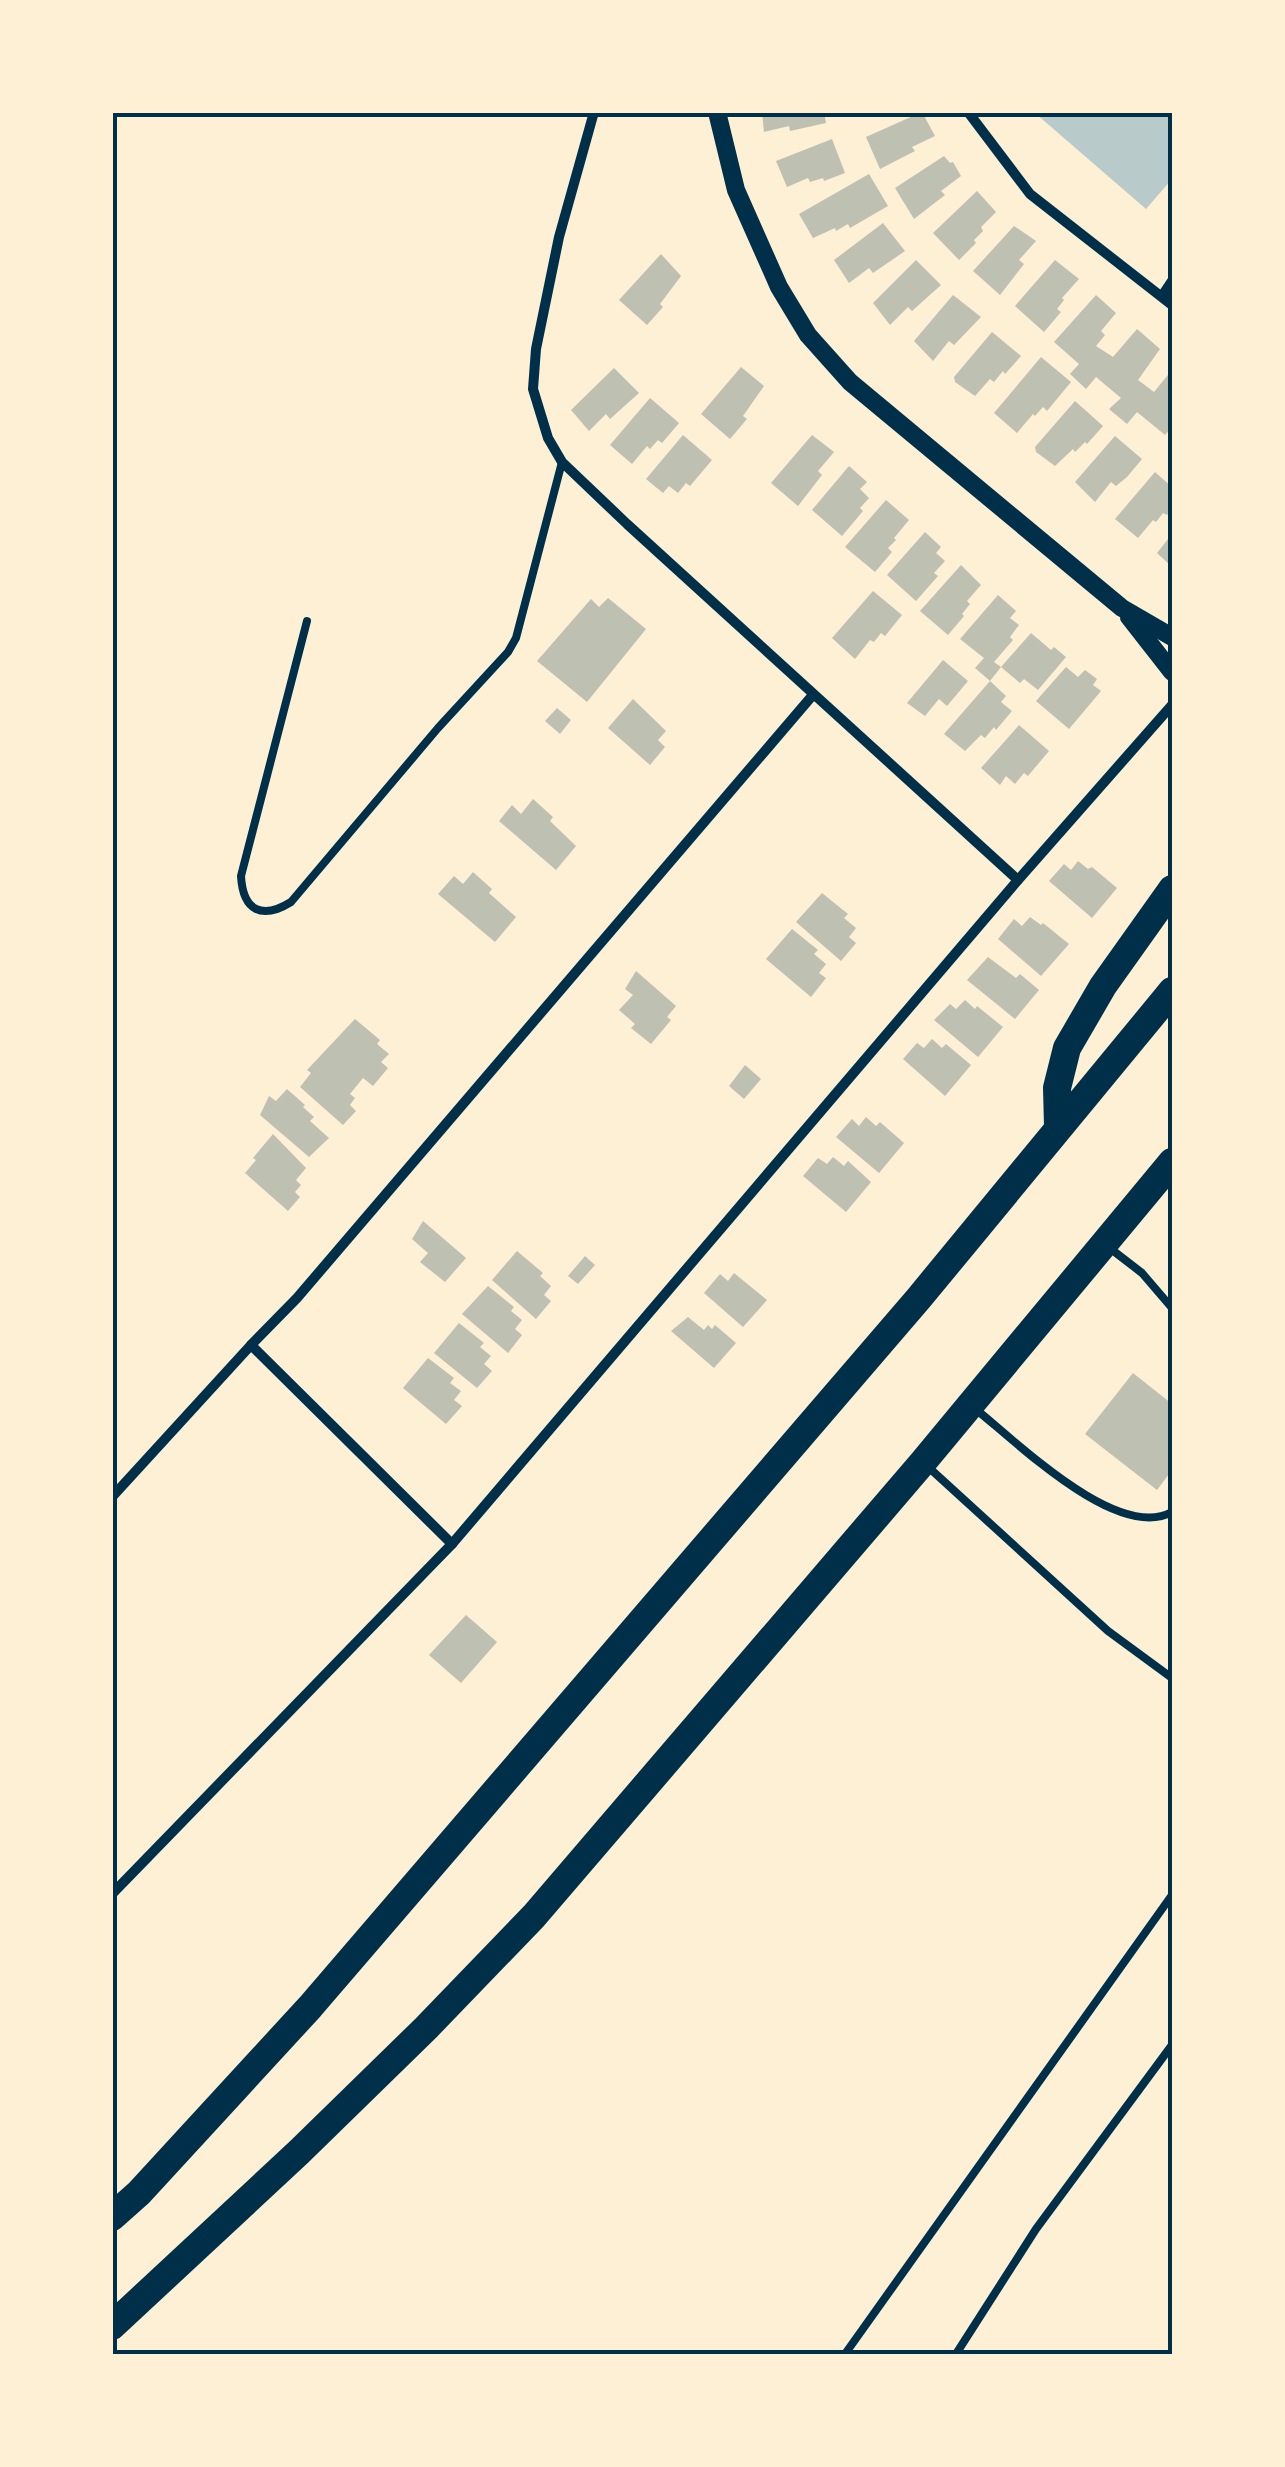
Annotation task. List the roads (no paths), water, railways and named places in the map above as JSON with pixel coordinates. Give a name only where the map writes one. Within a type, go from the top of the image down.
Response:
[{"type":"highway","points":[[1058,1126],[1057,1088],[1067,1048],[1103,986],[1172,889]]},
{"type":"highway","points":[[112,2216],[139,2193],[310,2007],[919,1298],[1172,992]]},
{"type":"highway","points":[[112,2326],[299,2152],[534,1916],[923,1462],[1172,1162]]},
{"type":"street","points":[[594,112],[559,237],[534,372],[539,414],[562,462],[812,696],[1018,880]]},
{"type":"street","points":[[716,112],[736,190],[779,286],[808,336],[850,382],[1122,608],[1172,637]]},
{"type":"street","points":[[968,112],[1030,194],[1172,305]]},
{"type":"street","points":[[1162,296],[1172,281]]},
{"type":"street","points":[[1122,608],[1172,672]]},
{"type":"street","points":[[112,1497],[297,1298],[812,696]]},
{"type":"street","points":[[112,1894],[452,1544],[1172,705]]},
{"type":"street","points":[[251,1345],[452,1544]]},
{"type":"lane","points":[[307,621],[242,876],[242,894],[264,912],[291,902],[438,728],[508,652],[516,638],[562,462]]},
{"type":"lane","points":[[1103,1243],[1142,1273],[1172,1308]]},
{"type":"lane","points":[[970,1404],[1063,1480],[1120,1514],[1146,1520],[1172,1512]]},
{"type":"lane","points":[[923,1462],[1108,1631],[1172,1678]]},
{"type":"lane","points":[[845,2354],[1172,1895]]},
{"type":"lane","points":[[956,2354],[1036,2229],[1172,2045]]}]
